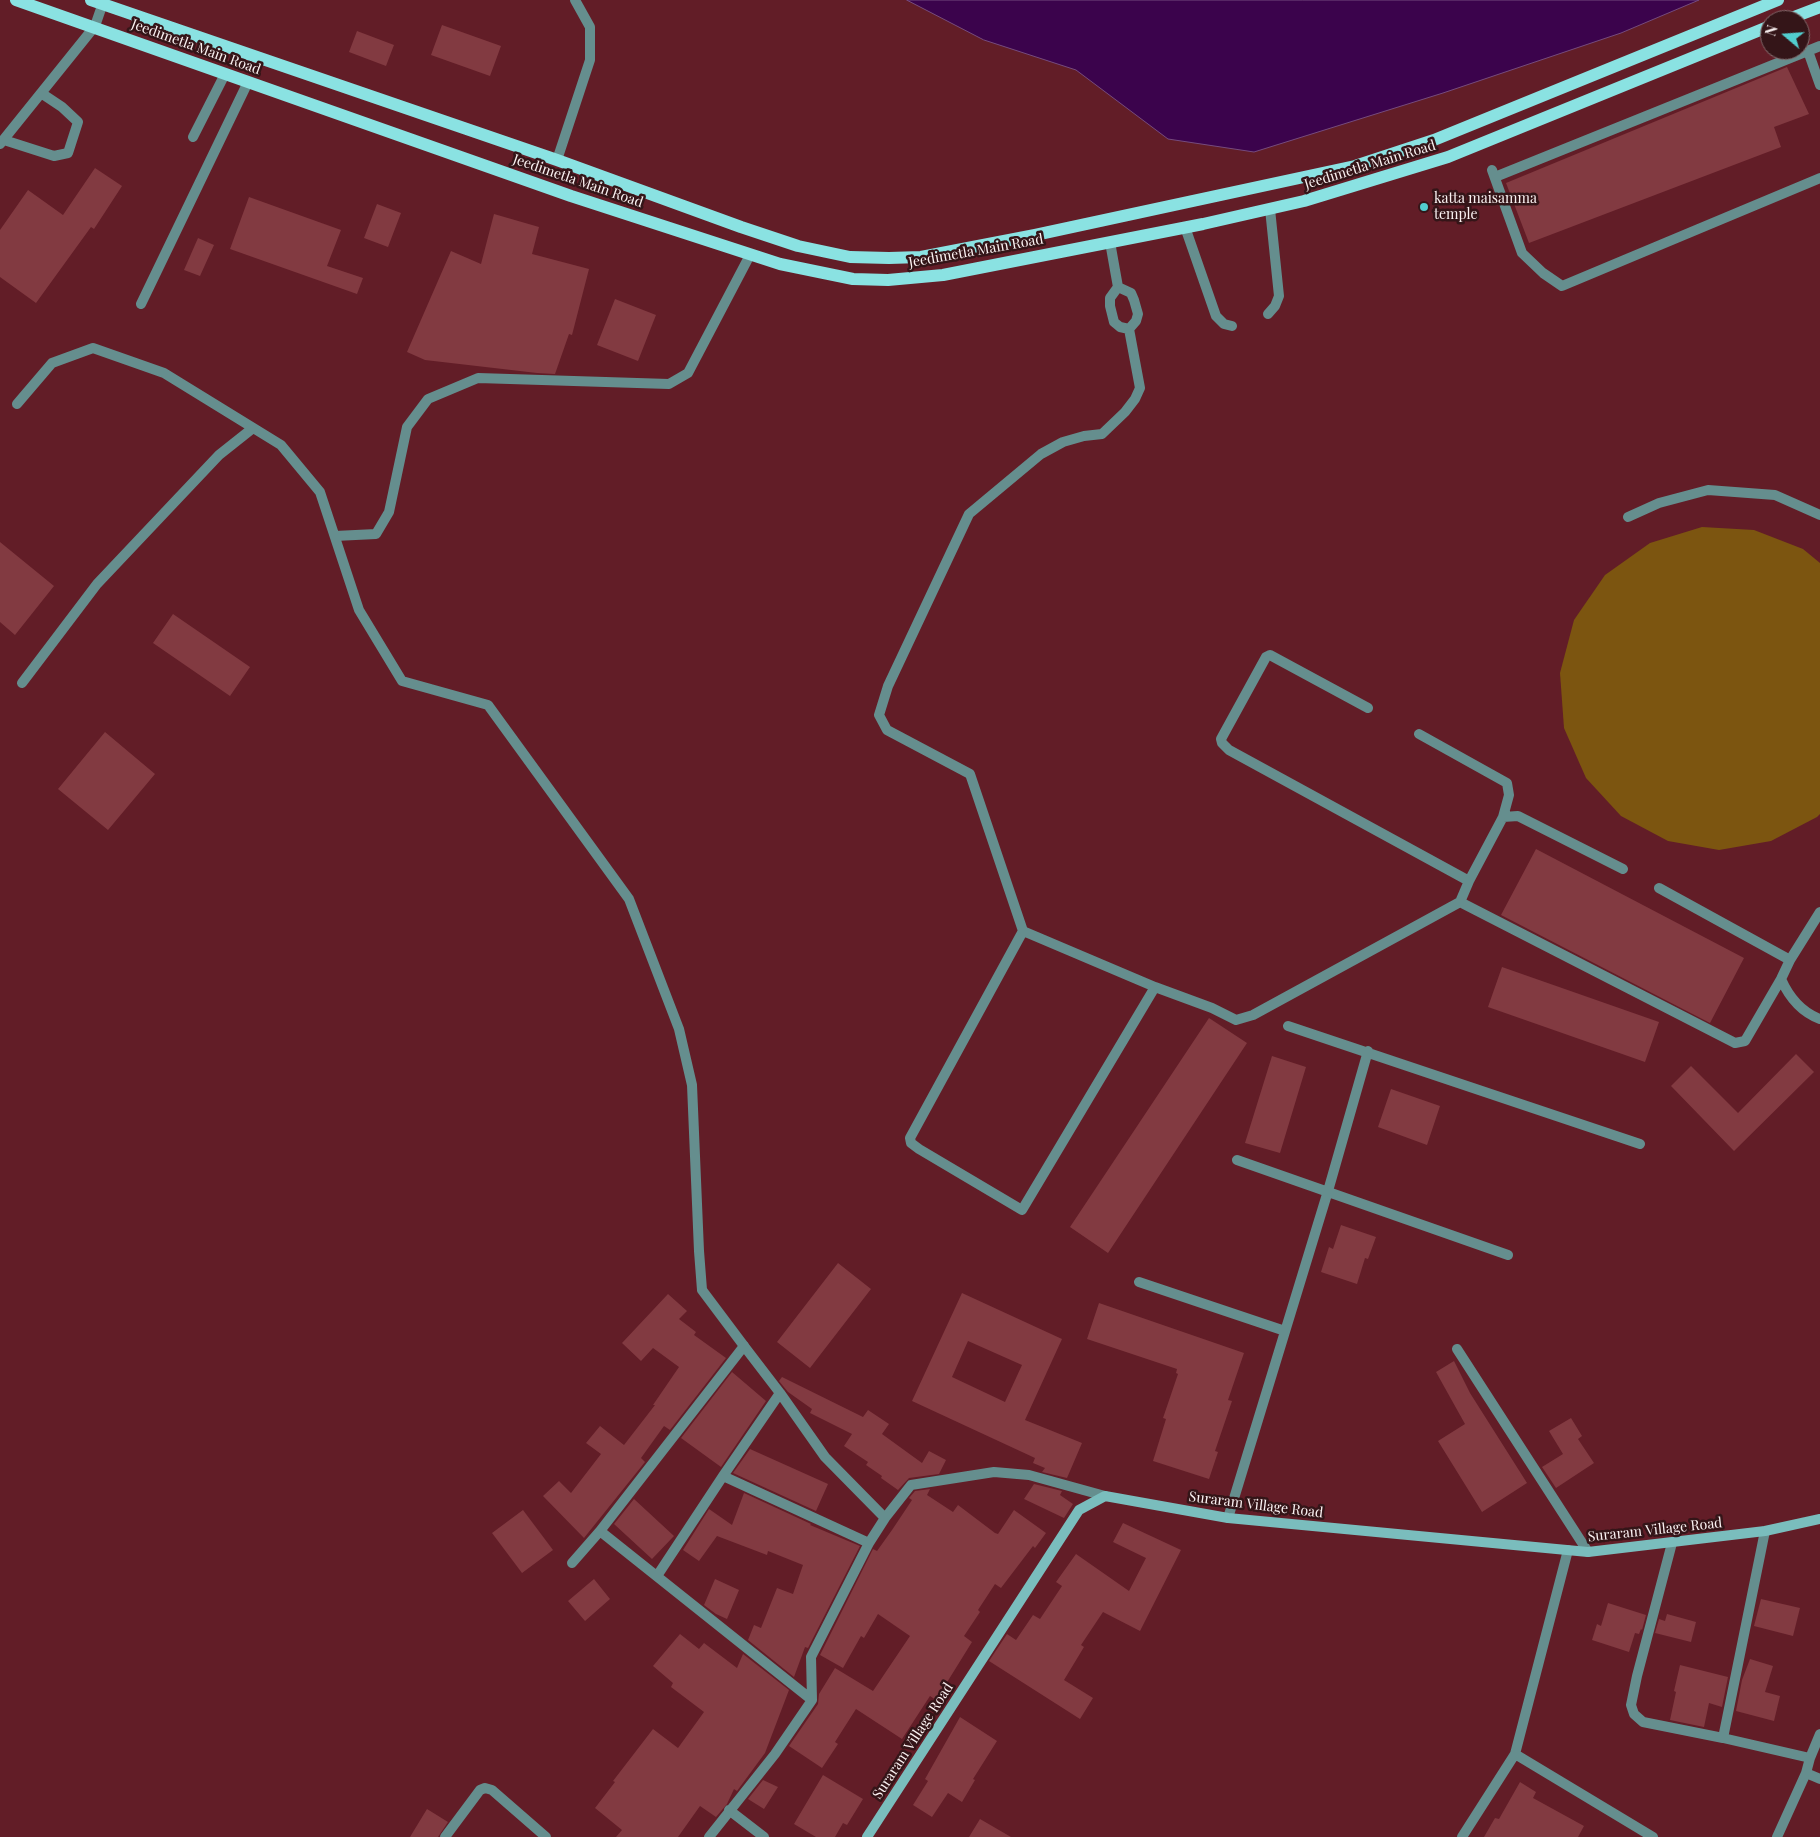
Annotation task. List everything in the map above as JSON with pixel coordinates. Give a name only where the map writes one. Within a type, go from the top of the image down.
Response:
[{"type":"main road","name":"Jeedimetla Main Road","points":[[16,0],[95,26],[571,196],[750,255],[780,264],[853,279],[888,280],[943,275],[1185,228],[1304,201],[1448,156],[1760,30]]},
{"type":"main road","name":"Jeedimetla Main Road","points":[[99,1],[798,246],[850,257],[889,258],[921,257],[1035,235],[1355,166],[1434,140],[1778,0]]},
{"type":"main road","name":"Suraram Village Road","points":[[867,1837],[1079,1510],[1105,1496],[1228,1518],[1588,1552],[1765,1531],[1820,1519]]},
{"type":"street","points":[[557,160],[590,60],[590,27],[575,0]]},
{"type":"street","points":[[41,93],[62,107],[78,122],[68,153],[54,156],[2,142],[41,93],[95,26],[99,1]]},
{"type":"street","points":[[1810,57],[1820,85]]},
{"type":"street","points":[[1785,60],[1493,174],[1522,253],[1543,273],[1562,286],[1820,178]]},
{"type":"street","points":[[193,137],[225,74]]},
{"type":"street","points":[[141,304],[248,82]]},
{"type":"street","points":[[1268,314],[1275,306],[1279,296],[1270,209]]},
{"type":"street","points":[[1185,228],[1216,316],[1224,324],[1232,326]]},
{"type":"street","points":[[1110,242],[1118,287],[1110,298],[1112,314],[1114,322],[1120,327],[1129,329]]},
{"type":"street","points":[[335,536],[376,534],[389,512],[407,427],[428,399],[478,378],[669,384],[688,373],[750,255]]},
{"type":"street","points":[[1118,287],[1131,293],[1138,314],[1136,321],[1129,329]]},
{"type":"street","points":[[1129,329],[1140,388],[1135,399],[1125,412],[1102,434],[1084,436],[1063,442],[1041,454],[969,514],[888,686],[879,714],[887,730],[970,774],[1023,931],[910,1138],[911,1143],[1022,1210],[1155,987]]},
{"type":"street","points":[[17,404],[52,363],[93,348],[164,373],[281,445],[320,492],[359,610],[402,681],[488,704],[629,899],[679,1029],[692,1085],[698,1251],[702,1290],[780,1393],[824,1456],[885,1518]]},
{"type":"street","points":[[22,684],[97,584],[218,455],[253,428]]},
{"type":"street","points":[[1628,517],[1659,503],[1708,490],[1775,495],[1820,515]]},
{"type":"street","points":[[1368,708],[1270,655],[1266,657],[1221,739],[1222,744],[1229,750],[1469,881]]},
{"type":"street","points":[[1023,931],[1155,987],[1212,1008],[1236,1020],[1253,1015],[1460,902],[1503,817],[1509,795],[1507,783],[1419,734]]},
{"type":"street","points":[[1503,817],[1518,816],[1623,869]]},
{"type":"street","points":[[1659,888],[1790,960]]},
{"type":"street","points":[[1460,902],[1735,1043],[1746,1041],[1790,960],[1820,912]]},
{"type":"street","points":[[1781,979],[1786,991],[1800,1008],[1820,1019]]},
{"type":"street","points":[[1288,1026],[1640,1144]]},
{"type":"street","points":[[1228,1518],[1286,1331],[1368,1052]]},
{"type":"street","points":[[1237,1160],[1508,1255]]},
{"type":"street","points":[[1139,1282],[1286,1331]]},
{"type":"street","points":[[572,1563],[600,1531],[744,1346]]},
{"type":"street","points":[[1457,1349],[1588,1552]]},
{"type":"street","points":[[657,1576],[780,1393]]},
{"type":"street","points":[[708,1837],[775,1754],[812,1700],[811,1657],[869,1543],[885,1518],[911,1485],[994,1472],[1029,1474],[1105,1496]]},
{"type":"street","points":[[723,1476],[869,1543]]},
{"type":"street","points":[[600,1531],[812,1700]]},
{"type":"street","points":[[1723,1738],[1765,1531]]},
{"type":"street","points":[[1672,1543],[1637,1676],[1631,1705],[1634,1714],[1642,1722],[1810,1758]]},
{"type":"street","points":[[1462,1837],[1515,1754],[1568,1550]]},
{"type":"street","points":[[1777,1837],[1806,1774],[1810,1758],[1820,1734]]},
{"type":"street","points":[[1515,1754],[1653,1837]]},
{"type":"street","points":[[1806,1774],[1820,1780]]},
{"type":"street","points":[[445,1837],[480,1790],[485,1788],[492,1790],[546,1837]]},
{"type":"street","points":[[729,1810],[764,1837]]},
{"type":"shaded area","points":[[907,0],[1699,0],[1621,33],[1443,93],[1254,152],[1168,139],[1076,70],[984,40]]},
{"type":"shaded area","points":[[1702,527],[1754,530],[1803,549],[1820,563],[1820,814],[1771,841],[1719,850],[1668,841],[1621,816],[1586,778],[1564,728],[1560,673],[1574,620],[1605,575],[1650,543]]},
{"type":"building","points":[[442,25],[501,46],[490,76],[431,55]]},
{"type":"building","points":[[357,31],[394,45],[386,66],[349,52]]},
{"type":"building","points":[[1787,67],[1809,114],[1774,127],[1781,147],[1529,243],[1506,183]]},
{"type":"building","points":[[95,168],[122,186],[94,229],[91,227],[36,303],[0,277],[0,230],[28,190],[63,215]]},
{"type":"building","points":[[249,197],[341,230],[327,266],[363,278],[357,294],[230,249]]},
{"type":"building","points":[[377,204],[401,213],[388,247],[364,238]]},
{"type":"building","points":[[494,214],[539,227],[532,254],[589,269],[572,335],[569,334],[555,374],[425,360],[407,352],[451,251],[481,264]]},
{"type":"building","points":[[198,238],[214,245],[200,276],[184,270]]},
{"type":"building","points":[[615,299],[656,315],[638,361],[597,345]]},
{"type":"building","points":[[0,542],[54,586],[15,635],[0,622]]},
{"type":"building","points":[[173,614],[250,667],[230,696],[153,643]]},
{"type":"building","points":[[105,732],[155,774],[108,830],[58,789]]},
{"type":"building","points":[[1536,849],[1744,958],[1710,1023],[1501,915]]},
{"type":"building","points":[[1502,967],[1659,1022],[1645,1062],[1488,1007]]},
{"type":"building","points":[[1209,1018],[1247,1043],[1108,1253],[1070,1227]]},
{"type":"building","points":[[1796,1054],[1814,1072],[1734,1151],[1671,1086],[1691,1066],[1738,1113]]},
{"type":"building","points":[[1272,1056],[1306,1067],[1280,1153],[1245,1143]]},
{"type":"building","points":[[1391,1089],[1440,1106],[1427,1145],[1378,1127]]},
{"type":"building","points":[[1341,1225],[1376,1237],[1368,1259],[1365,1258],[1357,1284],[1321,1272],[1329,1247],[1333,1249]]},
{"type":"building","points":[[838,1263],[871,1289],[810,1368],[777,1342]]},
{"type":"building","points":[[962,1293],[1062,1339],[1025,1420],[1082,1443],[1067,1478],[1042,1472],[1045,1468],[1033,1463],[1035,1458],[912,1401]],"holes":[[[968,1341],[1022,1365],[1005,1402],[952,1377]]]},
{"type":"building","points":[[668,1294],[687,1311],[679,1319],[696,1332],[694,1335],[726,1358],[670,1430],[664,1426],[641,1458],[645,1462],[584,1538],[543,1496],[559,1481],[571,1493],[601,1454],[586,1443],[600,1426],[624,1445],[655,1405],[653,1405],[679,1367],[653,1348],[641,1361],[622,1343]]},
{"type":"building","points":[[1099,1303],[1244,1353],[1228,1400],[1232,1401],[1215,1451],[1218,1452],[1209,1479],[1153,1461],[1166,1419],[1163,1418],[1178,1374],[1176,1373],[1177,1369],[1087,1339]]},
{"type":"building","points":[[1454,1361],[1470,1393],[1527,1483],[1482,1512],[1438,1441],[1465,1424],[1436,1372]]},
{"type":"building","points":[[732,1372],[766,1401],[721,1467],[681,1438]]},
{"type":"building","points":[[782,1377],[863,1417],[868,1410],[889,1424],[882,1434],[922,1463],[929,1451],[946,1460],[939,1474],[909,1478],[898,1490],[866,1465],[868,1462],[844,1446],[852,1434],[810,1413],[812,1409],[788,1392],[779,1381]]},
{"type":"building","points":[[1571,1418],[1582,1436],[1578,1439],[1594,1463],[1556,1488],[1542,1467],[1563,1454],[1549,1431]]},
{"type":"building","points":[[750,1449],[828,1484],[816,1511],[733,1473]]},
{"type":"building","points":[[1034,1484],[1062,1491],[1060,1495],[1073,1504],[1064,1518],[1024,1499]]},
{"type":"building","points":[[930,1489],[927,1495],[953,1512],[958,1505],[995,1533],[998,1534],[1014,1510],[1046,1533],[1035,1548],[1033,1546],[1001,1588],[995,1584],[964,1636],[972,1642],[936,1700],[930,1696],[902,1739],[856,1709],[835,1742],[838,1744],[822,1768],[789,1746],[818,1704],[819,1694],[835,1668],[873,1691],[910,1636],[878,1614],[864,1638],[861,1636],[843,1668],[820,1655],[873,1549],[877,1551],[912,1500],[909,1498],[915,1491]]},
{"type":"building","points":[[744,1493],[810,1525],[860,1546],[808,1648],[805,1647],[794,1677],[748,1640],[754,1625],[761,1628],[777,1588],[793,1594],[803,1565],[768,1551],[767,1555],[717,1536],[699,1561],[683,1550],[709,1509],[732,1525]]},
{"type":"building","points":[[634,1499],[674,1536],[652,1559],[614,1524]]},
{"type":"building","points":[[523,1510],[553,1550],[522,1573],[492,1533]]},
{"type":"building","points":[[1123,1523],[1181,1550],[1140,1631],[1103,1612],[1081,1645],[1084,1647],[1064,1680],[1093,1698],[1080,1719],[989,1661],[1007,1634],[1016,1640],[1033,1615],[1040,1619],[1062,1586],[1056,1582],[1076,1554],[1129,1591],[1146,1558],[1113,1542]]},
{"type":"building","points":[[594,1579],[610,1599],[585,1621],[568,1601]]},
{"type":"building","points":[[715,1579],[739,1590],[727,1619],[704,1605]]},
{"type":"building","points":[[1761,1599],[1800,1608],[1793,1636],[1754,1626]]},
{"type":"building","points":[[1608,1603],[1646,1615],[1642,1630],[1639,1634],[1635,1633],[1629,1652],[1592,1640],[1597,1624],[1601,1626]]},
{"type":"building","points":[[1667,1614],[1696,1622],[1691,1642],[1655,1633],[1659,1619],[1665,1621]]},
{"type":"building","points":[[680,1634],[699,1649],[704,1643],[737,1668],[743,1654],[789,1690],[765,1753],[737,1791],[734,1789],[727,1804],[716,1817],[700,1806],[678,1837],[616,1837],[622,1830],[595,1808],[615,1782],[613,1781],[653,1729],[678,1748],[704,1712],[671,1687],[673,1683],[653,1666]]},
{"type":"building","points":[[1750,1659],[1773,1666],[1765,1692],[1780,1696],[1774,1721],[1736,1711],[1742,1680]]},
{"type":"building","points":[[1680,1665],[1728,1677],[1722,1707],[1709,1703],[1704,1727],[1670,1720]]},
{"type":"building","points":[[960,1717],[997,1741],[973,1779],[975,1780],[962,1802],[948,1793],[932,1817],[913,1805],[928,1781],[925,1779]]},
{"type":"building","points":[[823,1775],[863,1799],[847,1825],[843,1823],[835,1837],[816,1837],[794,1824]]},
{"type":"building","points":[[763,1780],[778,1787],[764,1809],[748,1799]]},
{"type":"building","points":[[1520,1782],[1536,1792],[1533,1798],[1584,1826],[1578,1837],[1484,1837],[1495,1818],[1499,1819]]},
{"type":"building","points":[[427,1809],[448,1822],[438,1837],[410,1837]]},
{"type":"building","points":[[980,1819],[1011,1837],[969,1837]]},
{"type":"place","name":"katta maisamma temple","points":[[1424,207]]}]
